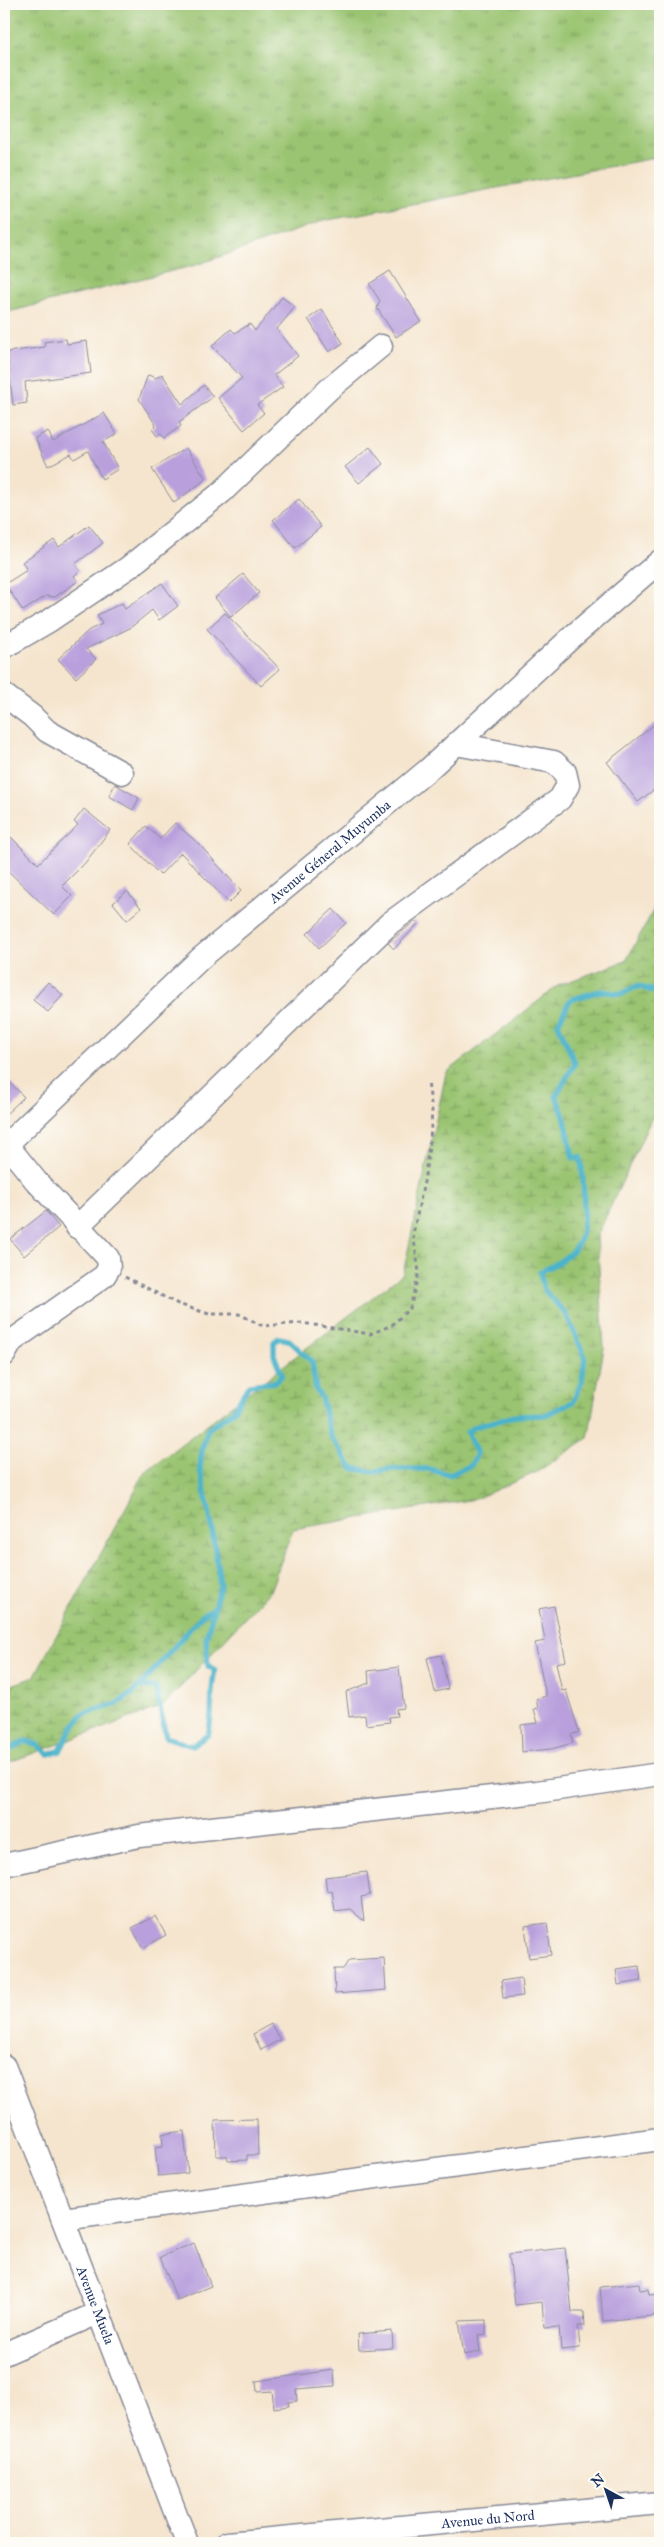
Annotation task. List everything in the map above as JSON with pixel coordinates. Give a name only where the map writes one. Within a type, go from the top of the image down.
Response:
[{"type":"street","points":[[4,647],[49,621],[129,567],[222,492],[328,390],[381,346]]},
{"type":"street","name":"Avenue Géneral Muyumba","points":[[5,1146],[201,958],[456,744],[573,636],[660,561]]},
{"type":"street","points":[[4,695],[32,716],[47,731],[122,773]]},
{"type":"street","points":[[77,1227],[390,922],[426,894],[560,799],[568,785],[565,772],[554,762],[456,744]]},
{"type":"street","points":[[4,1355],[12,1341],[104,1276],[109,1268],[108,1258],[77,1227],[5,1146]]},
{"type":"street","points":[[4,1865],[139,1836],[537,1792],[660,1774]]},
{"type":"street","name":"Avenue Muela","points":[[4,2066],[188,2543]]},
{"type":"street","points":[[63,2219],[660,2139]]},
{"type":"street","points":[[4,2354],[98,2313]]},
{"type":"street","name":"Avenue du Nord","points":[[227,2543],[660,2503]]},
{"type":"path","points":[[109,1268],[178,1304],[209,1314],[240,1314],[263,1326],[302,1323],[370,1334],[392,1325],[410,1308],[419,1272],[413,1234],[424,1182],[430,1140],[432,1111],[428,1082]]},
{"type":"green space","points":[[4,4],[660,4],[660,157],[323,221],[196,265],[4,313]]},
{"type":"green space","points":[[660,885],[660,1100],[597,1236],[604,1348],[588,1438],[537,1472],[475,1499],[293,1529],[270,1591],[163,1706],[4,1764],[4,1688],[34,1677],[145,1472],[403,1274],[446,1073],[559,985],[626,961],[653,911]]},
{"type":"building","points":[[390,271],[421,321],[396,337],[377,308],[380,301],[369,284]]},
{"type":"building","points":[[282,297],[295,307],[277,329],[298,356],[274,375],[283,387],[257,405],[264,413],[244,430],[218,398],[242,378],[212,346],[231,329],[235,333],[250,324],[255,331]]},
{"type":"building","points":[[322,309],[343,343],[329,352],[308,319]]},
{"type":"building","points":[[66,339],[67,344],[87,341],[91,373],[25,382],[27,403],[13,405],[7,352],[45,347],[44,342]]},
{"type":"building","points":[[162,374],[182,404],[204,385],[213,397],[179,422],[181,426],[164,438],[161,434],[157,436],[152,429],[156,425],[139,399],[148,375],[156,378]]},
{"type":"building","points":[[104,413],[117,434],[103,442],[118,469],[102,479],[88,451],[74,459],[71,454],[48,466],[35,438],[48,431],[53,442]]},
{"type":"building","points":[[370,447],[383,464],[359,483],[345,467]]},
{"type":"building","points":[[186,448],[206,479],[174,503],[152,469]]},
{"type":"building","points":[[299,499],[321,527],[295,548],[273,520]]},
{"type":"building","points":[[89,525],[103,543],[75,564],[80,571],[74,576],[78,581],[55,597],[46,596],[23,611],[5,584],[27,570],[22,562],[54,540],[59,547]]},
{"type":"building","points":[[243,574],[259,593],[231,617],[215,598]]},
{"type":"building","points":[[162,583],[178,606],[159,620],[152,610],[130,628],[86,649],[96,659],[76,678],[58,659],[89,630],[102,624],[97,615],[122,603],[125,609]]},
{"type":"building","points":[[225,613],[280,669],[261,686],[207,629]]},
{"type":"building","points":[[660,720],[660,785],[638,802],[607,762]]},
{"type":"building","points":[[115,784],[139,798],[133,810],[109,796]]},
{"type":"building","points":[[84,809],[110,830],[85,863],[62,886],[72,896],[54,915],[4,867],[4,845],[11,837],[38,864],[78,825],[74,822]]},
{"type":"building","points":[[175,823],[199,844],[241,891],[229,903],[181,853],[160,875],[130,844],[146,826],[160,839]]},
{"type":"building","points":[[127,891],[141,908],[127,920],[113,903]]},
{"type":"building","points":[[333,909],[346,923],[319,948],[307,934]]},
{"type":"building","points":[[415,921],[418,924],[394,949],[388,943]]},
{"type":"building","points":[[48,982],[63,995],[48,1012],[33,1000]]},
{"type":"building","points":[[4,1076],[24,1097],[4,1116]]},
{"type":"building","points":[[46,1211],[59,1227],[24,1256],[10,1239]]},
{"type":"building","points":[[554,1606],[566,1661],[556,1663],[562,1691],[566,1690],[579,1732],[571,1735],[573,1743],[551,1749],[522,1752],[521,1725],[538,1723],[534,1709],[538,1708],[536,1699],[546,1696],[535,1643],[545,1641],[539,1609]]},
{"type":"building","points":[[441,1655],[448,1689],[435,1692],[427,1658]]},
{"type":"building","points":[[399,1667],[404,1708],[396,1709],[397,1716],[389,1717],[390,1722],[366,1725],[365,1715],[349,1717],[346,1692],[369,1683],[368,1671]]},
{"type":"building","points":[[367,1872],[370,1895],[361,1897],[364,1921],[350,1909],[335,1911],[332,1890],[327,1891],[325,1877]]},
{"type":"building","points":[[155,1916],[166,1935],[143,1948],[132,1928]]},
{"type":"building","points":[[547,1923],[551,1955],[529,1958],[525,1926]]},
{"type":"building","points":[[384,1958],[386,1990],[335,1994],[334,1969],[343,1969],[349,1960]]},
{"type":"building","points":[[639,1966],[641,1981],[618,1985],[616,1969]]},
{"type":"building","points":[[521,1978],[523,1996],[503,1998],[501,1981]]},
{"type":"building","points":[[271,2024],[280,2040],[261,2050],[253,2034]]},
{"type":"building","points":[[257,2119],[258,2155],[247,2155],[247,2160],[228,2161],[227,2156],[216,2156],[215,2120]]},
{"type":"building","points":[[184,2131],[188,2173],[158,2176],[155,2147],[163,2146],[162,2134]]},
{"type":"building","points":[[194,2243],[211,2286],[177,2300],[160,2257]]},
{"type":"building","points":[[565,2248],[572,2312],[584,2312],[585,2326],[578,2326],[580,2348],[561,2350],[559,2327],[544,2328],[542,2302],[515,2305],[509,2254]]},
{"type":"building","points":[[639,2283],[640,2290],[648,2289],[649,2295],[660,2294],[660,2315],[603,2321],[600,2287]]},
{"type":"building","points":[[486,2320],[486,2334],[478,2335],[480,2352],[464,2355],[459,2321]]},
{"type":"building","points":[[392,2331],[393,2348],[359,2350],[358,2334]]},
{"type":"building","points":[[334,2370],[335,2386],[296,2389],[297,2401],[288,2402],[289,2406],[274,2408],[272,2391],[257,2392],[256,2381]]},
{"type":"waterway","points":[[4,1753],[25,1741],[36,1744],[48,1754],[60,1751],[69,1733],[83,1714],[117,1704],[140,1686],[156,1688],[166,1737],[192,1746],[208,1735],[215,1670],[208,1666],[206,1639],[220,1585],[211,1521],[200,1469],[202,1449],[208,1429],[233,1411],[249,1385],[275,1382],[282,1375],[274,1355],[274,1342],[279,1338],[289,1340],[312,1362],[316,1390],[321,1397],[330,1435],[352,1468],[373,1472],[389,1469],[429,1469],[450,1475],[471,1465],[477,1454],[467,1432],[474,1427],[515,1416],[545,1415],[573,1402],[582,1381],[585,1357],[566,1314],[544,1290],[540,1272],[565,1258],[577,1245],[580,1238],[583,1216],[583,1176],[580,1157],[573,1158],[565,1119],[556,1096],[575,1063],[558,1024],[570,1000],[600,991],[622,994],[637,986],[660,993]]},
{"type":"waterway","points":[[140,1686],[203,1614],[213,1609]]}]
